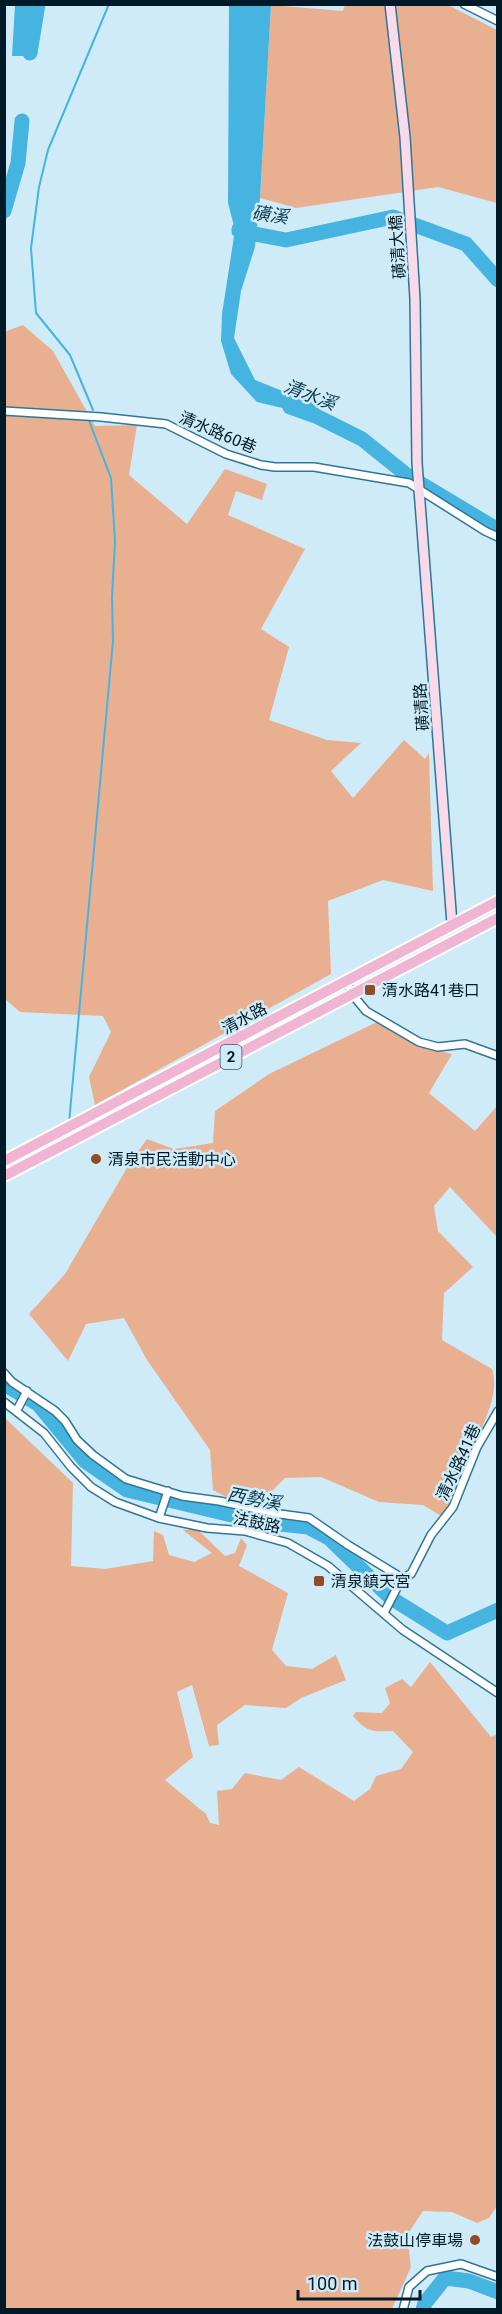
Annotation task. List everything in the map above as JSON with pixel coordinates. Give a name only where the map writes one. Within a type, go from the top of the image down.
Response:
[{"type":"main road","name":"清水路","points":[[4,1161],[498,901]]},
{"type":"main road","name":"清水路","points":[[4,1176],[498,918]]},
{"type":"street","name":"磺清大橋","points":[[390,4],[405,137],[415,299],[419,488]]},
{"type":"street","points":[[464,4],[498,21]]},
{"type":"street","name":"清水路60巷","points":[[4,411],[166,424],[226,454],[261,465],[314,467],[409,483],[498,537]]},
{"type":"street","name":"磺清路","points":[[419,488],[452,924]]},
{"type":"street","points":[[452,924],[458,938]]},
{"type":"street","points":[[348,981],[352,994],[366,1011],[419,1042],[438,1047],[465,1044],[498,1056]]},
{"type":"street","points":[[4,1373],[12,1382],[55,1411],[65,1421],[77,1440],[126,1479],[168,1491],[280,1515],[309,1518],[402,1578]]},
{"type":"street","points":[[17,1410],[27,1391]]},
{"type":"street","name":"法鼓路","points":[[4,1402],[44,1433],[71,1467],[91,1487],[115,1502],[159,1518],[207,1528],[244,1531],[288,1543],[328,1566],[403,1630],[498,1693]]},
{"type":"street","name":"清水路41巷","points":[[384,1612],[402,1578],[411,1574],[431,1535],[453,1507],[477,1448],[498,1411]]},
{"type":"street","points":[[159,1518],[168,1491]]},
{"type":"street","points":[[403,2310],[410,2287],[427,2271],[461,2264],[498,2277]]},
{"type":"shaded area","points":[[271,5],[343,11],[345,5],[448,5],[497,30],[497,203],[438,187],[296,208],[260,198]]},
{"type":"shaded area","points":[[23,325],[53,351],[95,426],[137,425],[129,475],[187,524],[225,469],[267,484],[262,500],[236,491],[228,515],[305,549],[261,629],[289,647],[269,720],[327,740],[361,743],[331,771],[353,798],[404,740],[425,759],[429,753],[433,891],[383,880],[328,901],[331,974],[95,1105],[89,1077],[111,1032],[103,1016],[20,1012],[5,999],[4,332]]},
{"type":"shaded area","points":[[377,1022],[417,1045],[452,1054],[429,1093],[475,1131],[497,1106],[497,1237],[450,1187],[434,1206],[438,1231],[473,1267],[444,1293],[442,1340],[492,1369],[494,1380],[490,1405],[456,1485],[448,1520],[423,1505],[379,1502],[321,1477],[285,1478],[252,1511],[213,1490],[210,1450],[147,1360],[124,1318],[86,1324],[68,1361],[29,1314],[65,1274],[131,1161],[147,1139],[174,1149],[213,1143],[215,1111],[269,1074]]},
{"type":"shaded area","points":[[4,1417],[73,1483],[71,1566],[105,1569],[153,1561],[154,1531],[163,1535],[169,1555],[194,1562],[212,1553],[183,1530],[197,1529],[225,1556],[235,1553],[241,1538],[247,1545],[239,1566],[288,1593],[272,1650],[286,1666],[312,1669],[336,1655],[346,1680],[301,1698],[286,1708],[245,1705],[217,1725],[219,1745],[209,1746],[192,1685],[177,1692],[193,1757],[165,1780],[206,1814],[210,1823],[219,1825],[217,1791],[232,1789],[245,1773],[281,1780],[299,1767],[354,1801],[370,1789],[376,1776],[401,1769],[413,1752],[393,1731],[370,1730],[353,1716],[356,1712],[382,1713],[390,1703],[385,1688],[402,1679],[411,1687],[430,1662],[491,1737],[497,1734],[497,2206],[489,2218],[477,2223],[452,2212],[423,2211],[407,2235],[411,2267],[392,2309],[5,2309]]},
{"type":"water","points":[[15,5],[34,5],[26,56],[12,56]]},
{"type":"water","points":[[229,5],[271,5],[255,247],[241,291],[234,338],[255,380],[325,408],[307,414],[257,402],[231,374],[221,341],[222,314],[235,230],[228,203]]},
{"type":"waterway","name":"西勢溪","points":[[30,53],[38,4]]},
{"type":"waterway","points":[[93,410],[70,355],[36,313],[31,248],[39,187],[48,150],[109,4]]},
{"type":"waterway","name":"西勢溪","points":[[4,211],[18,163],[22,121]]},
{"type":"waterway","name":"磺溪","points":[[239,229],[239,231],[286,240],[393,217],[466,244],[498,280]]},
{"type":"waterway","name":"清水溪","points":[[290,407],[318,417],[362,439],[408,476],[498,530]]},
{"type":"waterway","points":[[69,1123],[113,641],[112,597],[115,541],[111,478],[88,418]]},
{"type":"waterway","name":"西勢溪","points":[[4,1384],[38,1404],[85,1461],[127,1490],[261,1522],[308,1527],[329,1538],[391,1598],[447,1633],[498,1610]]},
{"type":"waterway","name":"西勢溪","points":[[423,2310],[425,2303],[445,2278],[469,2281],[498,2292]]},
{"type":"place","name":"清水路41巷口","points":[[370,990]]},
{"type":"place","name":"清泉市民活動中心","points":[[96,1159]]},
{"type":"place","name":"清泉鎮天宮","points":[[319,1581]]},
{"type":"place","name":"法鼓山停車場","points":[[475,2240]]}]
